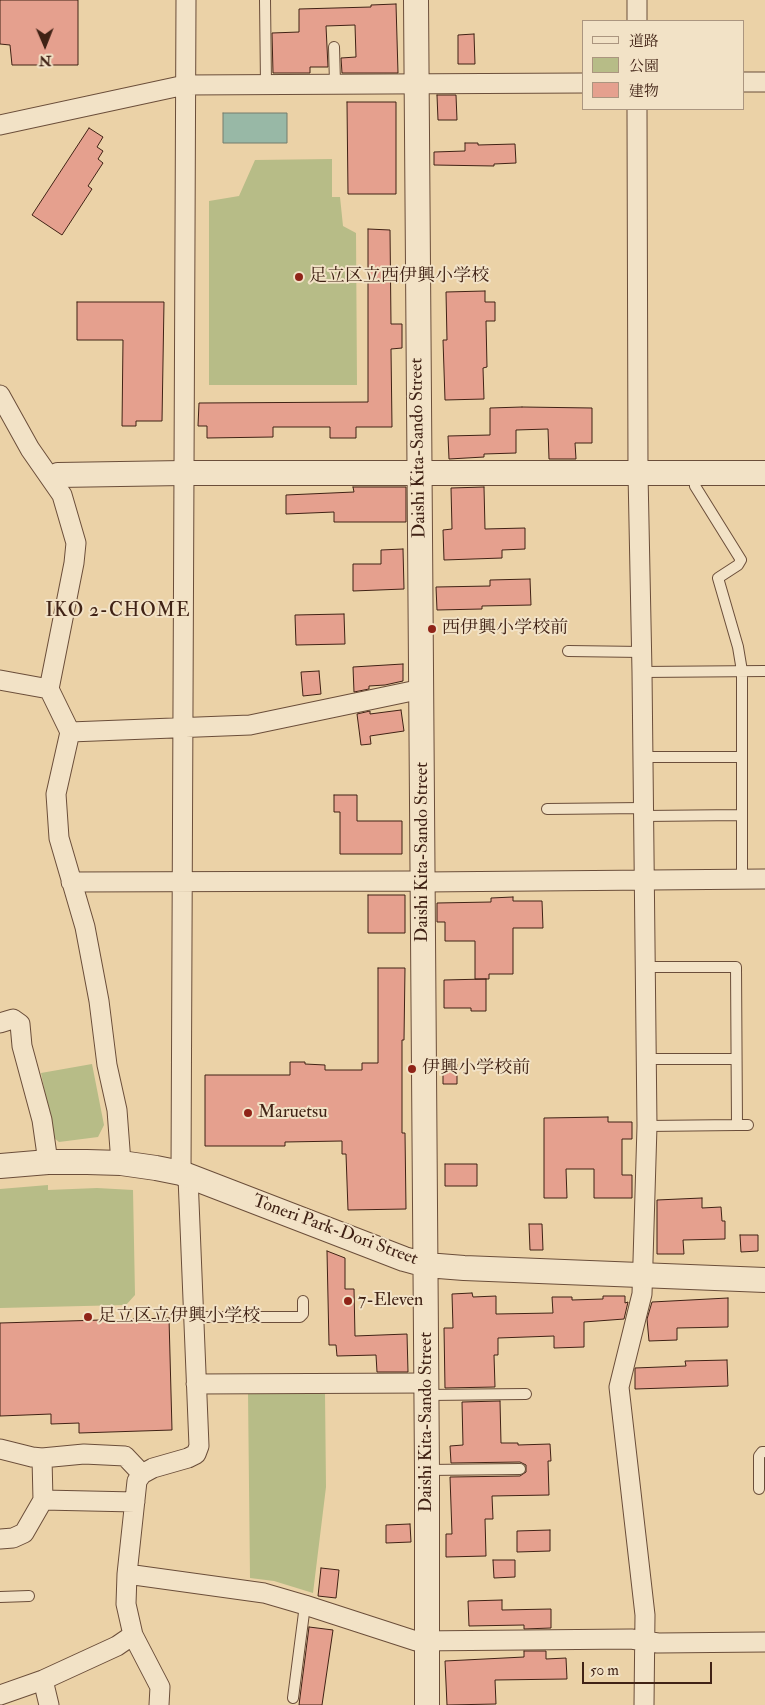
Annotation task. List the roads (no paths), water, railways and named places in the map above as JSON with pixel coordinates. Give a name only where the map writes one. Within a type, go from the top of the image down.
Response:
[{"type":"street","points":[[159,1705],[160,1687],[133,1635],[126,1604],[127,1574],[138,1482],[142,1474],[153,1468],[196,1454],[199,1446],[184,1175],[182,881],[184,85],[186,0]]},
{"type":"street","name":"Daishi Kita-Sando Street","points":[[416,0],[426,1264],[427,1705]]},
{"type":"street","points":[[637,0],[637,20]]},
{"type":"street","points":[[745,82],[765,82]]},
{"type":"street","points":[[0,125],[184,85],[582,83]]},
{"type":"street","points":[[637,110],[638,473],[642,652],[647,1126],[644,1276],[642,1294],[619,1387],[645,1615],[644,1705]]},
{"type":"street","points":[[0,396],[30,449],[54,476],[62,494],[76,543],[74,563],[49,688],[70,732],[56,794],[59,838],[85,927],[117,1110],[121,1163]]},
{"type":"street","points":[[54,476],[183,473],[765,473]]},
{"type":"street","points":[[0,680],[49,688]]},
{"type":"street","points":[[70,732],[250,725],[422,689]]},
{"type":"street","points":[[71,882],[423,882],[765,879]]},
{"type":"street","points":[[0,1023],[13,1019],[20,1024],[22,1046],[42,1120],[48,1162]]},
{"type":"street","name":"Toneri Park-Dori Street","points":[[0,1166],[48,1162],[121,1163],[156,1168],[184,1175],[404,1260],[426,1264],[464,1268],[765,1280]]},
{"type":"street","points":[[196,1384],[426,1389]]},
{"type":"street","points":[[0,1449],[42,1458],[84,1454],[125,1456],[142,1474]]},
{"type":"street","points":[[0,1539],[13,1538],[24,1533],[43,1500],[42,1458]]},
{"type":"street","points":[[43,1500],[135,1502]]},
{"type":"street","points":[[127,1574],[264,1593],[416,1641],[631,1640],[658,1643],[765,1642]]},
{"type":"street","points":[[0,1695],[43,1680],[117,1646],[133,1635]]},
{"type":"street","points":[[43,1680],[49,1705]]},
{"type":"lane","points":[[265,0],[266,84]]},
{"type":"lane","points":[[334,47],[335,83]]},
{"type":"lane","points":[[694,473],[695,486],[740,560],[738,566],[718,578],[738,647],[742,671],[742,878]]},
{"type":"lane","points":[[568,651],[642,652]]},
{"type":"lane","points":[[642,672],[765,671]]},
{"type":"lane","points":[[643,757],[741,756]]},
{"type":"lane","points":[[547,809],[741,815]]},
{"type":"lane","points":[[646,967],[736,967],[736,1125]]},
{"type":"lane","points":[[647,1059],[736,1059]]},
{"type":"lane","points":[[647,1126],[748,1125]]},
{"type":"lane","points":[[193,1317],[300,1317],[303,1314],[302,1301]]},
{"type":"lane","points":[[426,1389],[526,1394]]},
{"type":"lane","points":[[759,1489],[759,1456],[762,1452],[765,1452]]},
{"type":"lane","points":[[427,1470],[520,1469]]},
{"type":"lane","points":[[0,1597],[29,1596]]},
{"type":"lane","points":[[293,1698],[305,1605]]},
{"type":"place","name":"足立区立西伊興小学校","points":[[299,277]]},
{"type":"place","name":"西伊興小学校前","points":[[432,629]]},
{"type":"place","name":"伊興小学校前","points":[[412,1069]]},
{"type":"place","name":"Maruetsu","points":[[248,1113]]},
{"type":"place","name":"7-Eleven","points":[[348,1301]]},
{"type":"place","name":"足立区立伊興小学校","points":[[88,1317]]},
{"type":"district","name":"IKO 2-CHOME","points":[[118,612]]}]
